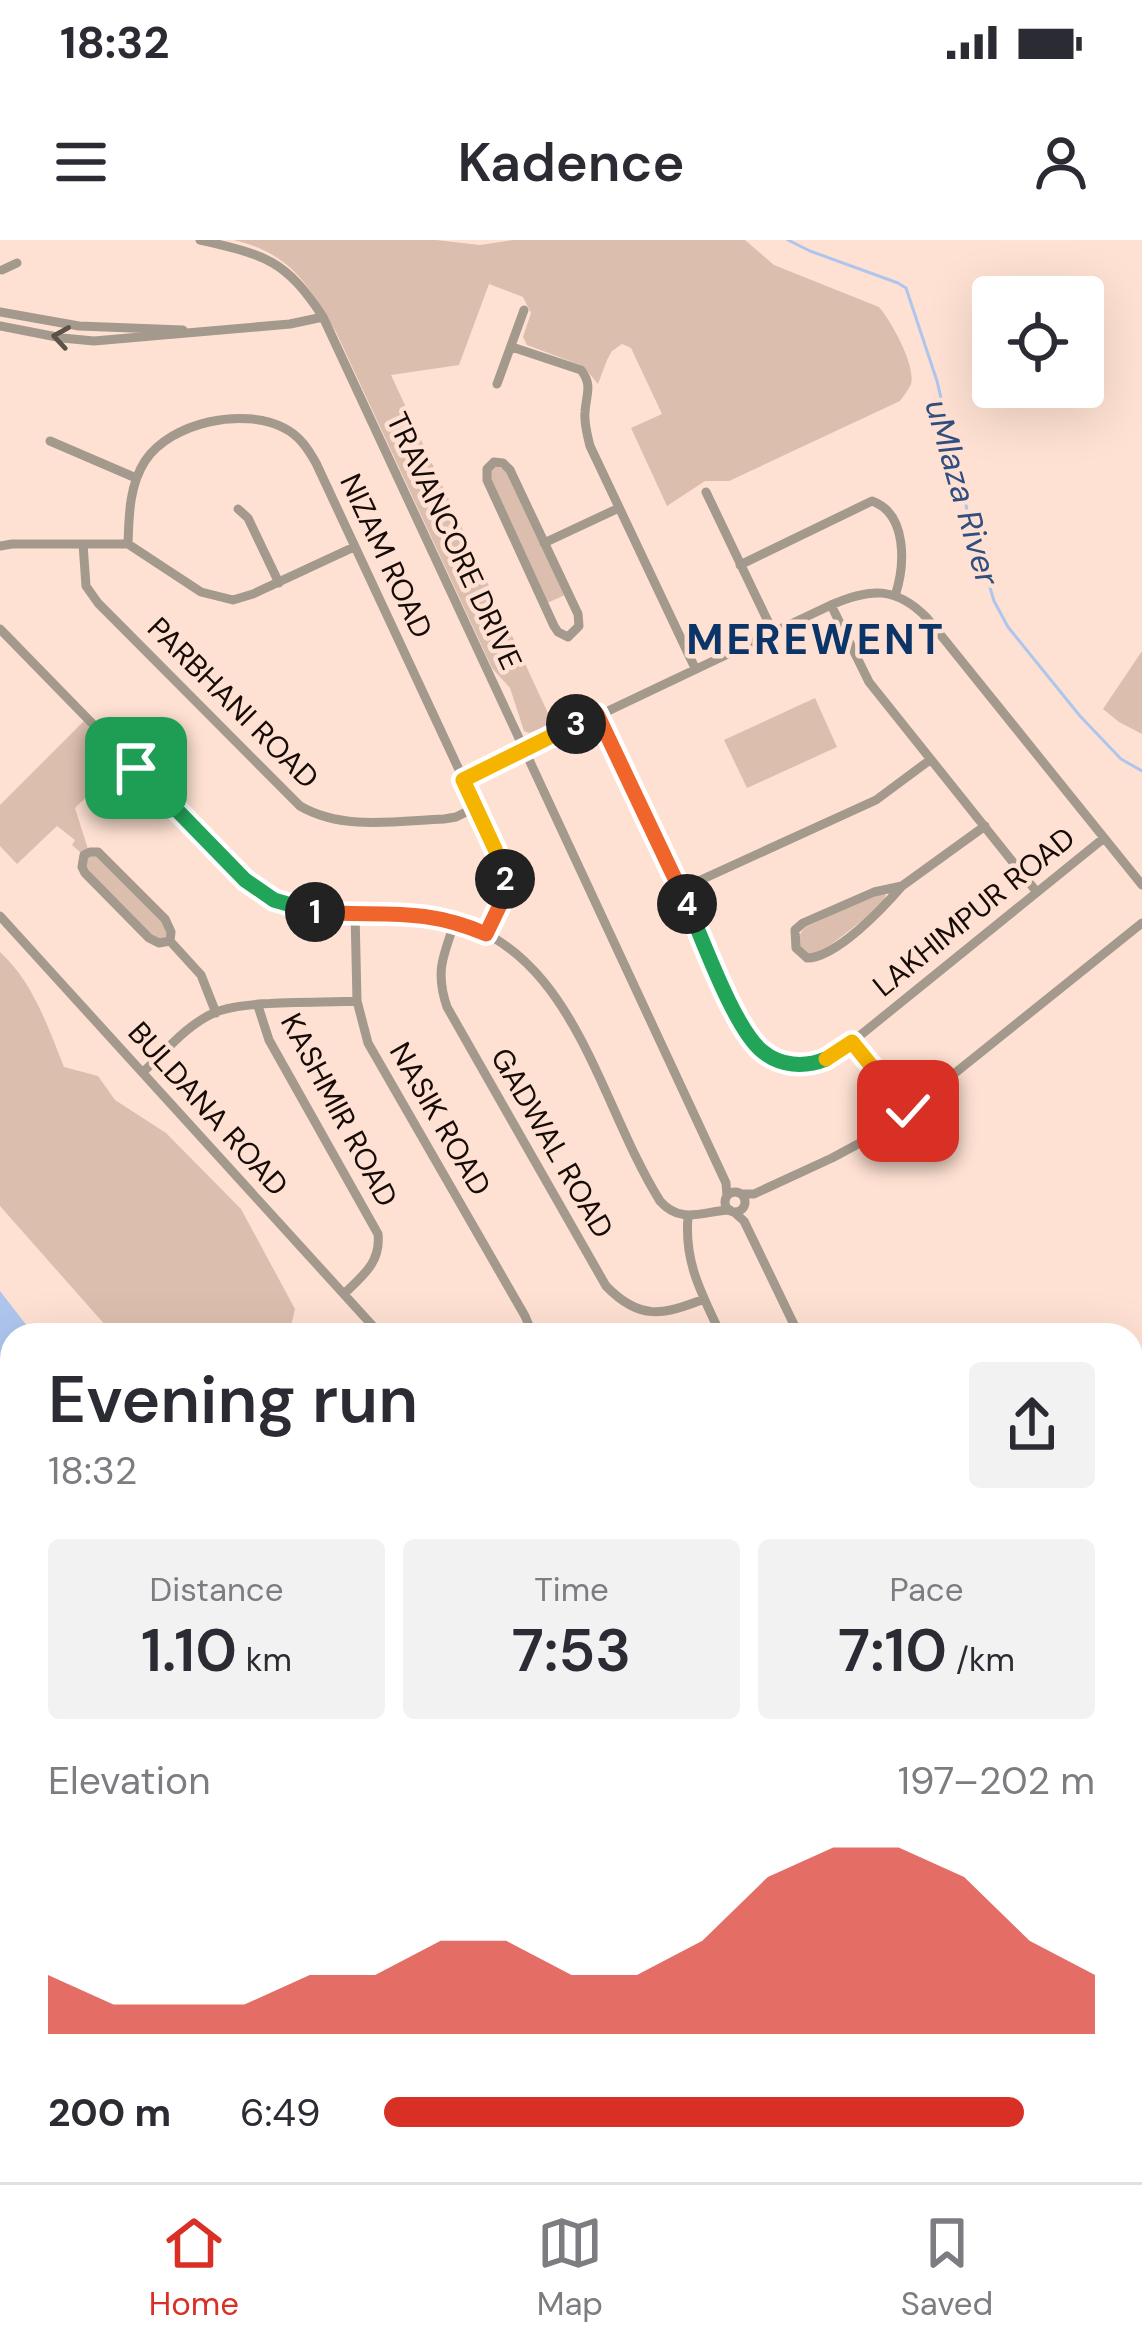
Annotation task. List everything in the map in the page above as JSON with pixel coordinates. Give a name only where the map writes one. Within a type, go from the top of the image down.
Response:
[{"type":"street","name":"TRAVANCORE DRIVE","points":[[200,240],[272,261],[296,279],[322,317],[793,1323]]},
{"type":"street","points":[[2,270],[17,263]]},
{"type":"street","points":[[496,383],[524,310]]},
{"type":"street","points":[[0,312],[79,326],[206,331]]},
{"type":"street","points":[[0,326],[94,341],[322,317]]},
{"type":"street","points":[[512,347],[586,375],[586,432],[694,668]]},
{"type":"street","name":"NIZAM ROAD","points":[[136,478],[155,447],[195,426],[237,420],[271,423],[298,436],[502,864],[505,879],[500,905],[486,934]]},
{"type":"street","points":[[50,441],[136,478],[128,544]]},
{"type":"street","points":[[494,462],[508,466],[544,544],[578,614],[579,626],[568,637],[554,626],[487,480],[487,469],[494,462]]},
{"type":"street","points":[[706,492],[773,632]]},
{"type":"street","points":[[740,565],[872,501],[891,513],[898,534],[902,568],[895,596]]},
{"type":"street","points":[[544,544],[619,508]]},
{"type":"street","points":[[238,509],[248,518],[279,583]]},
{"type":"street","name":"PARBHANI ROAD","points":[[83,544],[86,586],[98,603],[300,806],[323,818],[356,822],[445,819],[476,807]]},
{"type":"street","points":[[0,546],[128,544],[201,592],[224,600],[242,599],[354,547]]},
{"type":"street","points":[[463,780],[831,605],[855,595],[882,592],[916,606],[928,618],[1142,885]]},
{"type":"street","points":[[831,605],[869,682],[1036,891]]},
{"type":"street","points":[[0,628],[245,880],[274,900],[320,912],[420,914],[455,922],[486,934],[525,961],[562,1004],[588,1050],[654,1191],[667,1209],[688,1216],[735,1202],[865,1142],[1142,923]]},
{"type":"street","name":"LAKHIMPUR ROAD","points":[[597,714],[745,1030],[761,1050],[785,1063],[821,1062],[852,1042],[1104,838]]},
{"type":"street","points":[[681,889],[876,800],[930,760]]},
{"type":"street","points":[[902,886],[874,892],[803,923],[796,930],[796,948],[807,958],[820,958],[879,911],[902,886],[985,826]]},
{"type":"street","points":[[170,941],[154,941],[120,908],[85,872],[84,855],[98,852],[166,919],[170,941],[200,975],[216,1012]]},
{"type":"street","name":"NASIK ROAD","points":[[355,912],[357,1001],[368,1043],[528,1323]]},
{"type":"street","name":"BULDANA ROAD","points":[[0,916],[370,1323]]},
{"type":"street","name":"GADWAL ROAD","points":[[455,922],[440,971],[447,1007],[606,1286],[627,1303],[651,1312],[669,1312],[704,1299]]},
{"type":"street","points":[[143,1072],[216,1012],[357,1001]]},
{"type":"street","name":"KASHMIR ROAD","points":[[258,1006],[269,1040],[378,1234],[374,1263],[344,1294]]},
{"type":"street","points":[[852,1042],[908,1111]]},
{"type":"street","points":[[688,1216],[686,1247],[715,1323]]},
{"type":"shaded area","points":[[234,240],[436,240],[480,245],[513,240],[745,240],[774,265],[879,307],[906,355],[911,384],[900,401],[729,481],[705,481],[667,506],[631,428],[662,414],[631,348],[622,344],[612,351],[598,384],[583,366],[527,345],[523,337],[531,313],[523,297],[489,284],[459,365],[391,375],[553,724],[529,733],[524,731],[510,688],[492,668],[326,315],[284,263]]},
{"type":"shaded area","points":[[495,466],[505,469],[565,595],[547,603],[489,480]]},
{"type":"shaded area","points":[[1142,651],[1142,734],[1103,709]]},
{"type":"shaded area","points":[[815,698],[837,747],[747,788],[724,740]]},
{"type":"shaded area","points":[[84,721],[123,761],[75,808],[88,849],[82,854],[72,845],[75,840],[57,826],[17,864],[0,846],[0,805]]},
{"type":"shaded area","points":[[98,855],[160,918],[165,938],[154,939],[86,871],[85,857]]},
{"type":"shaded area","points":[[880,893],[886,895],[882,905],[819,954],[802,951],[799,938],[806,927]]},
{"type":"shaded area","points":[[0,952],[31,991],[64,1067],[98,1076],[115,1100],[166,1133],[241,1209],[295,1309],[292,1323],[103,1323],[0,1206]]},
{"type":"water","points":[[0,1291],[25,1323],[0,1323]]},
{"type":"waterway","name":"uMlaza River","points":[[788,240],[906,288],[937,381],[994,601],[1008,627],[1080,716],[1121,759],[1142,771]]},
{"type":"district","name":"MEREWENT","points":[[816,639]]},
{"type":"route","points":[[136,768],[245,880],[274,900],[320,912],[420,914],[486,934],[500,905],[505,879],[463,780],[597,714],[752,1041],[772,1058],[799,1065],[821,1062],[852,1042],[908,1111]]}]
